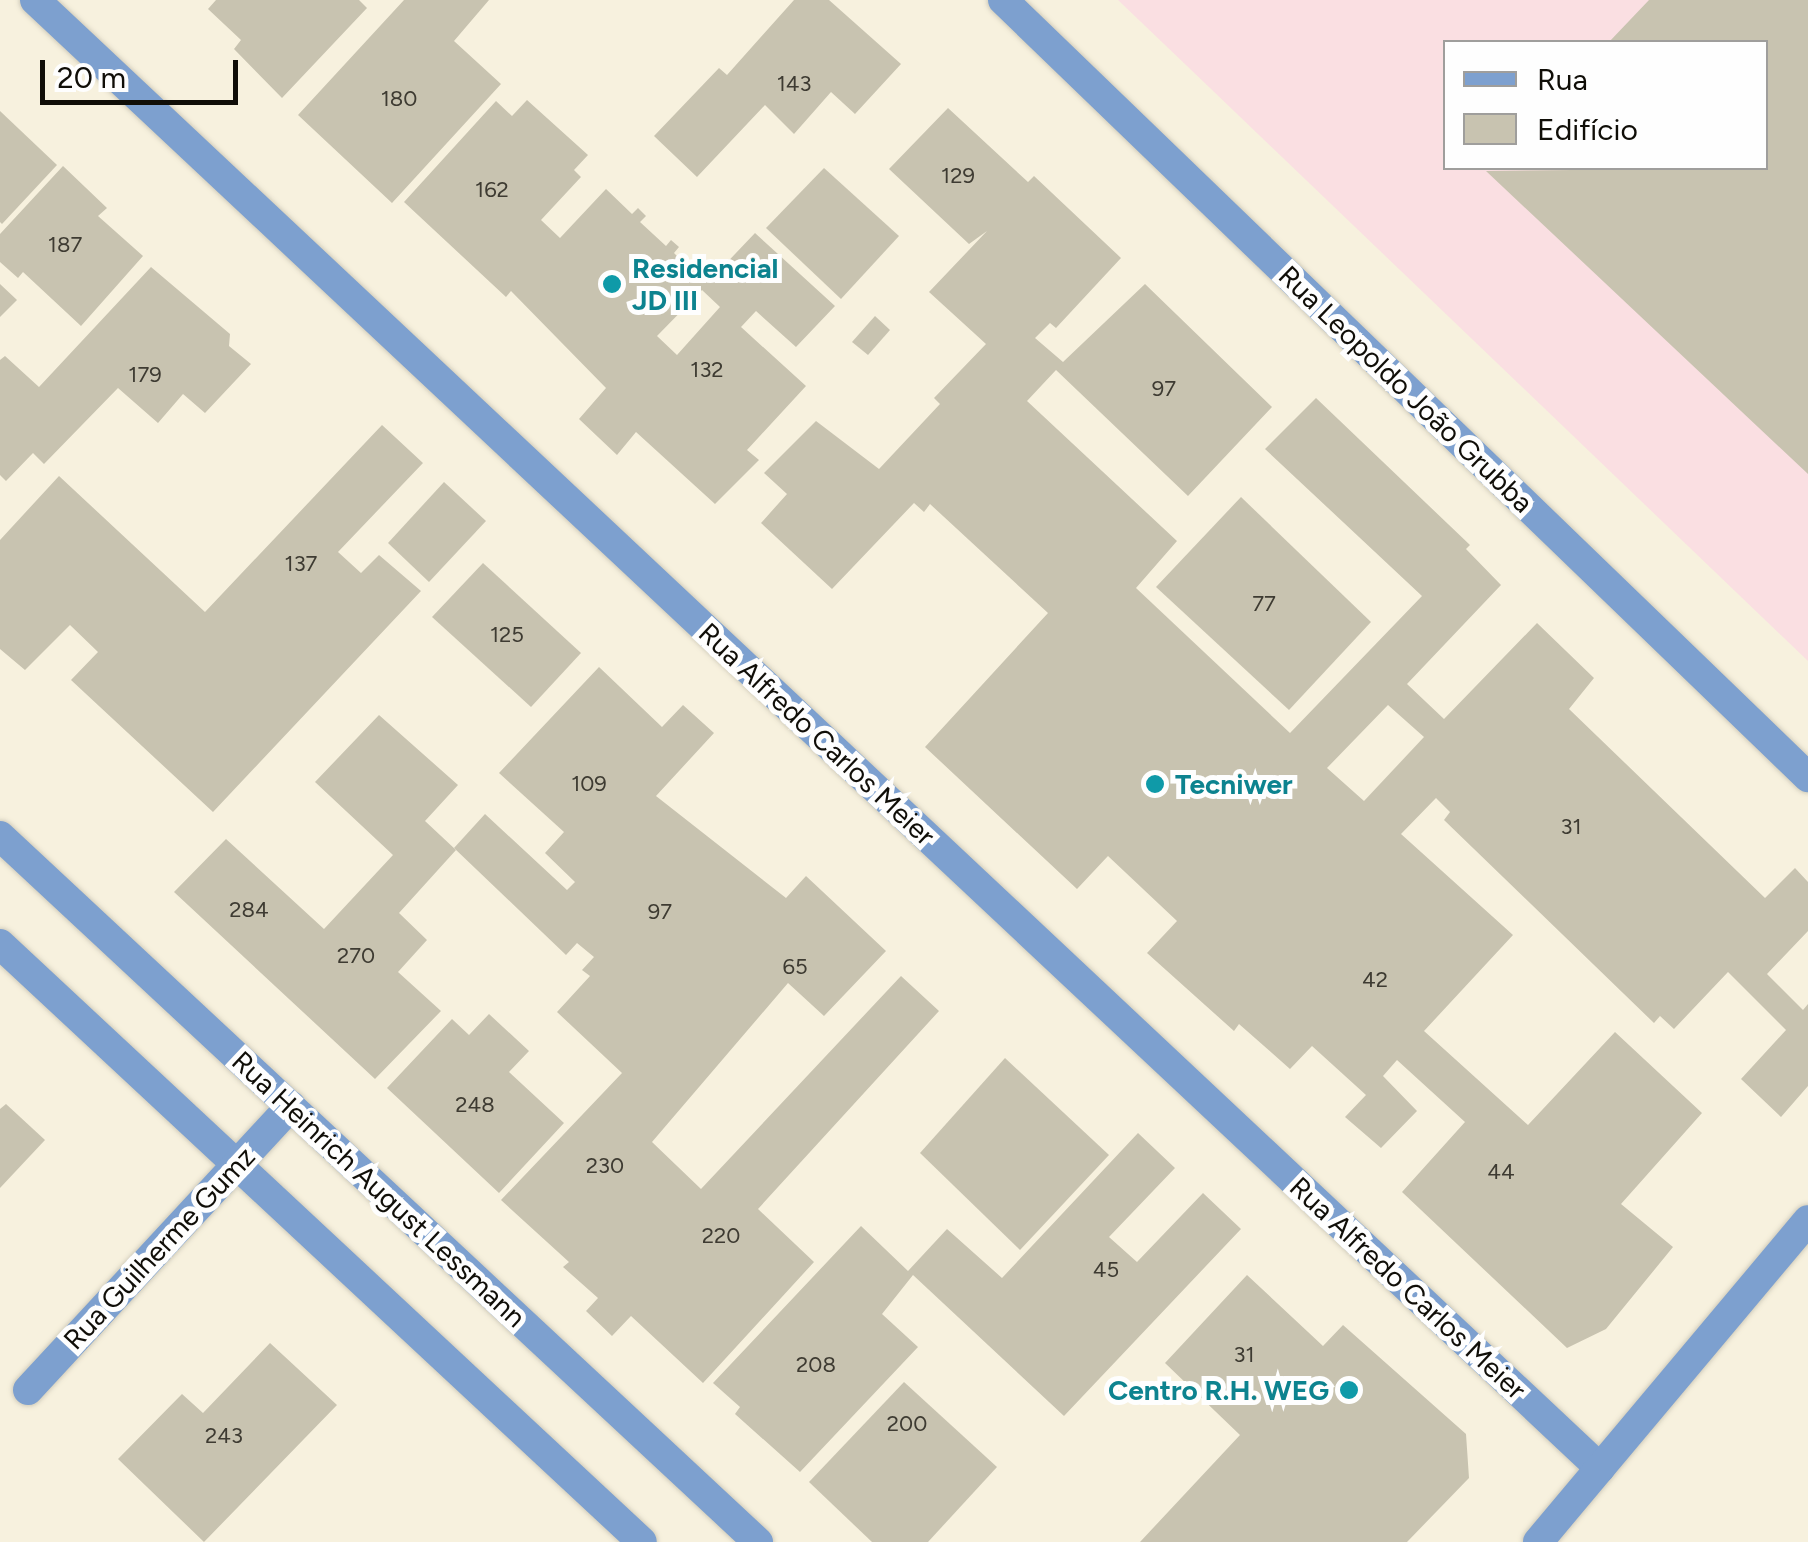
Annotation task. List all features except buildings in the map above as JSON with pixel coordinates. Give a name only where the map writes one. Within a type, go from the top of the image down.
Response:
[{"type":"street","name":"Rua Alfredo Carlos Meier","points":[[35,0],[1600,1468]]},
{"type":"street","name":"Rua Leopoldo João Grubba","points":[[1003,0],[1808,777]]},
{"type":"street","name":"Rua Heinrich August Lessmann","points":[[0,836],[758,1542]]},
{"type":"street","points":[[0,944],[642,1542]]},
{"type":"street","name":"Rua Guilherme Gumz","points":[[28,1390],[291,1106]]},
{"type":"street","points":[[1538,1542],[1808,1220]]},
{"type":"shaded area","points":[[1118,0],[1808,0],[1808,661]]},
{"type":"place","name":"Residencial JD III","points":[[612,284]]},
{"type":"place","name":"Tecniwer","points":[[1155,784]]},
{"type":"place","name":"Centro R.H. WEG","points":[[1349,1390]]}]
